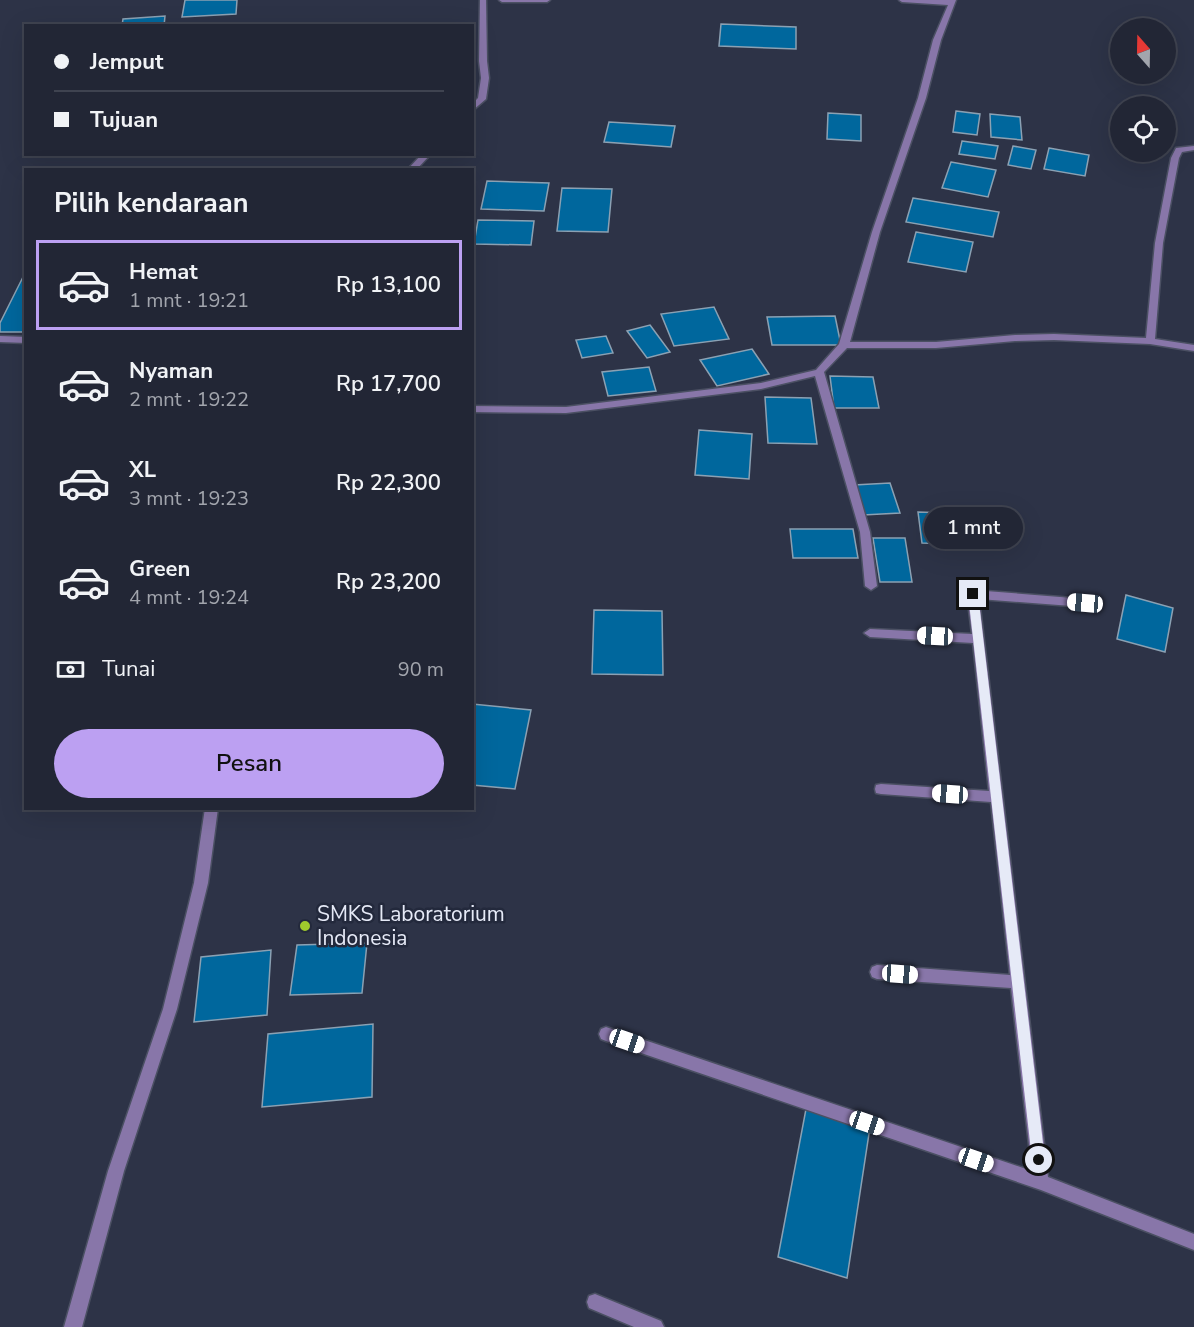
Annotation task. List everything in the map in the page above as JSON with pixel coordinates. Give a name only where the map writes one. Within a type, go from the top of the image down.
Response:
[{"type":"street","points":[[474,107],[482,99],[485,78],[483,0]]},
{"type":"street","points":[[502,0],[547,0]]},
{"type":"street","points":[[474,409],[566,410],[761,386],[819,372],[843,345],[876,232],[922,98],[938,40],[952,1],[902,0]]},
{"type":"street","points":[[1150,341],[1159,243],[1175,158],[1179,150],[1194,148]]},
{"type":"street","points":[[413,168],[425,156]]},
{"type":"street","points":[[843,345],[936,345],[1035,338],[1150,341],[1194,348]]},
{"type":"street","points":[[0,339],[24,340]]},
{"type":"street","points":[[819,372],[865,532],[871,586]]},
{"type":"street","points":[[1041,1182],[973,594],[1085,603]]},
{"type":"street","points":[[870,633],[978,639]]},
{"type":"street","points":[[882,789],[996,797]]},
{"type":"street","points":[[73,1327],[116,1171],[170,1009],[201,883],[212,810]]},
{"type":"street","points":[[877,972],[1018,982]]},
{"type":"street","points":[[606,1034],[1041,1182],[1194,1242]]},
{"type":"street","points":[[595,1302],[654,1327]]},
{"type":"building","points":[[185,0],[237,0],[236,14],[182,17]]},
{"type":"building","points":[[165,16],[164,24],[122,24],[123,19]]},
{"type":"building","points":[[721,24],[796,27],[796,49],[719,46]]},
{"type":"building","points":[[956,111],[980,114],[977,135],[953,132]]},
{"type":"building","points":[[828,113],[861,115],[861,141],[827,139]]},
{"type":"building","points":[[990,114],[1020,117],[1022,140],[991,137]]},
{"type":"building","points":[[609,122],[675,126],[671,147],[604,142]]},
{"type":"building","points":[[962,141],[998,146],[995,159],[959,154]]},
{"type":"building","points":[[1013,146],[1036,150],[1031,169],[1008,165]]},
{"type":"building","points":[[1049,148],[1089,155],[1085,176],[1044,169]]},
{"type":"building","points":[[951,162],[996,170],[988,197],[942,188]]},
{"type":"building","points":[[487,181],[549,183],[544,211],[481,209]]},
{"type":"building","points":[[562,188],[612,189],[608,232],[557,231]]},
{"type":"building","points":[[913,198],[999,212],[993,237],[906,222]]},
{"type":"building","points":[[478,220],[534,221],[531,245],[474,244]]},
{"type":"building","points":[[916,232],[973,242],[966,272],[908,262]]},
{"type":"building","points":[[24,275],[24,332],[0,332],[0,323]]},
{"type":"building","points":[[714,307],[729,339],[674,346],[661,314]]},
{"type":"building","points":[[835,316],[841,345],[772,345],[767,317]]},
{"type":"building","points":[[650,325],[670,352],[647,358],[627,331]]},
{"type":"building","points":[[606,336],[613,353],[582,358],[576,340]]},
{"type":"building","points":[[752,349],[769,374],[717,386],[700,360]]},
{"type":"building","points":[[649,367],[656,391],[608,396],[602,372]]},
{"type":"building","points":[[830,376],[873,377],[879,408],[834,408]]},
{"type":"building","points":[[765,397],[811,398],[817,444],[768,443]]},
{"type":"building","points":[[699,430],[752,434],[749,479],[695,475]]},
{"type":"building","points":[[890,483],[900,513],[863,515],[854,485]]},
{"type":"building","points":[[918,512],[975,514],[981,545],[922,543]]},
{"type":"building","points":[[790,529],[853,529],[858,558],[793,558]]},
{"type":"building","points":[[873,538],[905,538],[912,582],[880,582]]},
{"type":"building","points":[[1126,595],[1173,608],[1165,652],[1117,639]]},
{"type":"building","points":[[594,610],[662,611],[663,675],[592,674]]},
{"type":"building","points":[[474,704],[531,710],[515,789],[474,785]]},
{"type":"building","points":[[367,943],[362,993],[290,995],[297,945]]},
{"type":"building","points":[[271,950],[267,1015],[194,1022],[201,957]]},
{"type":"building","points":[[373,1024],[372,1097],[262,1107],[268,1034]]},
{"type":"building","points":[[806,1109],[870,1127],[847,1278],[778,1257]]},
{"type":"place","name":"SMKS Laboratorium Indonesia","points":[[305,926]]},
{"type":"route","points":[[973,594],[1039,1160]]}]
